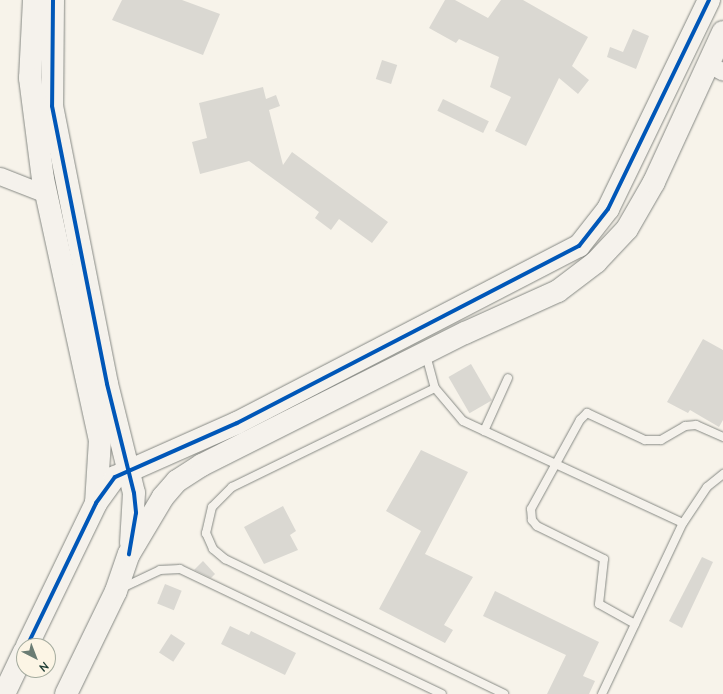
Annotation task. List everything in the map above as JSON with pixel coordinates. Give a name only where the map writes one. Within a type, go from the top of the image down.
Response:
[{"type":"street","points":[[49,0],[30,78],[46,194],[100,440],[96,503]]},
{"type":"street","points":[[49,0],[52,106],[107,384],[130,470],[136,513],[129,554],[116,591],[66,694]]},
{"type":"street","points":[[31,638],[96,503],[115,477],[237,423],[559,258],[579,246],[594,229],[608,209],[709,0]]},
{"type":"street","points":[[129,554],[163,497],[177,481],[202,465],[425,353],[558,291],[596,262],[627,229],[654,182],[715,68],[723,32]]},
{"type":"street","points":[[0,176],[46,194]]},
{"type":"street","points":[[594,229],[611,246]]},
{"type":"street","points":[[4,694],[16,669]]},
{"type":"lane","points":[[425,353],[435,388],[463,422],[683,523]]},
{"type":"lane","points":[[484,431],[508,378]]},
{"type":"lane","points":[[435,388],[232,487],[212,507],[206,533],[213,549],[225,558],[504,694]]},
{"type":"lane","points":[[635,624],[599,604],[604,559],[532,520],[531,509],[554,464],[588,413],[645,440],[661,440],[686,426],[696,425],[723,437]]},
{"type":"lane","points":[[602,694],[683,523],[707,488],[723,474]]},
{"type":"lane","points":[[116,591],[160,570],[180,569],[442,694]]},
{"type":"building","points":[[122,0],[182,0],[220,14],[203,55],[112,20]]},
{"type":"building","points":[[445,0],[455,0],[488,18],[501,0],[523,0],[588,37],[572,66],[589,80],[578,94],[559,78],[526,146],[495,131],[511,97],[490,87],[499,57],[459,39],[456,43],[429,28]]},
{"type":"building","points":[[633,29],[649,36],[636,69],[607,57],[610,47],[623,52]]},
{"type":"building","points":[[382,60],[397,65],[391,84],[376,79]]},
{"type":"building","points":[[263,87],[266,99],[276,95],[280,106],[269,110],[283,165],[292,152],[388,222],[372,243],[339,219],[331,230],[315,218],[319,212],[249,161],[200,174],[192,142],[207,138],[199,103]]},
{"type":"building","points":[[443,99],[489,121],[483,133],[437,111]]},
{"type":"building","points":[[703,339],[723,350],[723,420],[719,427],[690,410],[688,413],[667,402]]},
{"type":"building","points":[[471,364],[492,400],[469,413],[448,377]]},
{"type":"building","points":[[421,450],[468,472],[425,554],[473,577],[444,625],[453,630],[445,643],[379,609],[421,531],[386,511]]},
{"type":"building","points":[[283,506],[296,531],[290,535],[298,550],[264,564],[244,527]]},
{"type":"building","points":[[702,557],[713,562],[682,628],[669,621]]},
{"type":"building","points":[[203,561],[215,574],[211,578],[194,570]]},
{"type":"building","points":[[165,584],[182,591],[174,610],[157,603]]},
{"type":"building","points":[[495,591],[599,642],[583,676],[595,681],[589,694],[547,694],[566,655],[483,616]]},
{"type":"building","points":[[230,626],[249,635],[251,631],[296,653],[285,675],[221,644]]},
{"type":"building","points":[[171,634],[185,643],[173,662],[159,652]]},
{"type":"cycle path","points":[[53,0],[52,106],[107,384],[134,493],[136,513],[129,554]]},
{"type":"cycle path","points":[[31,638],[96,503],[115,477],[237,423],[579,246],[608,209],[709,0]]}]
